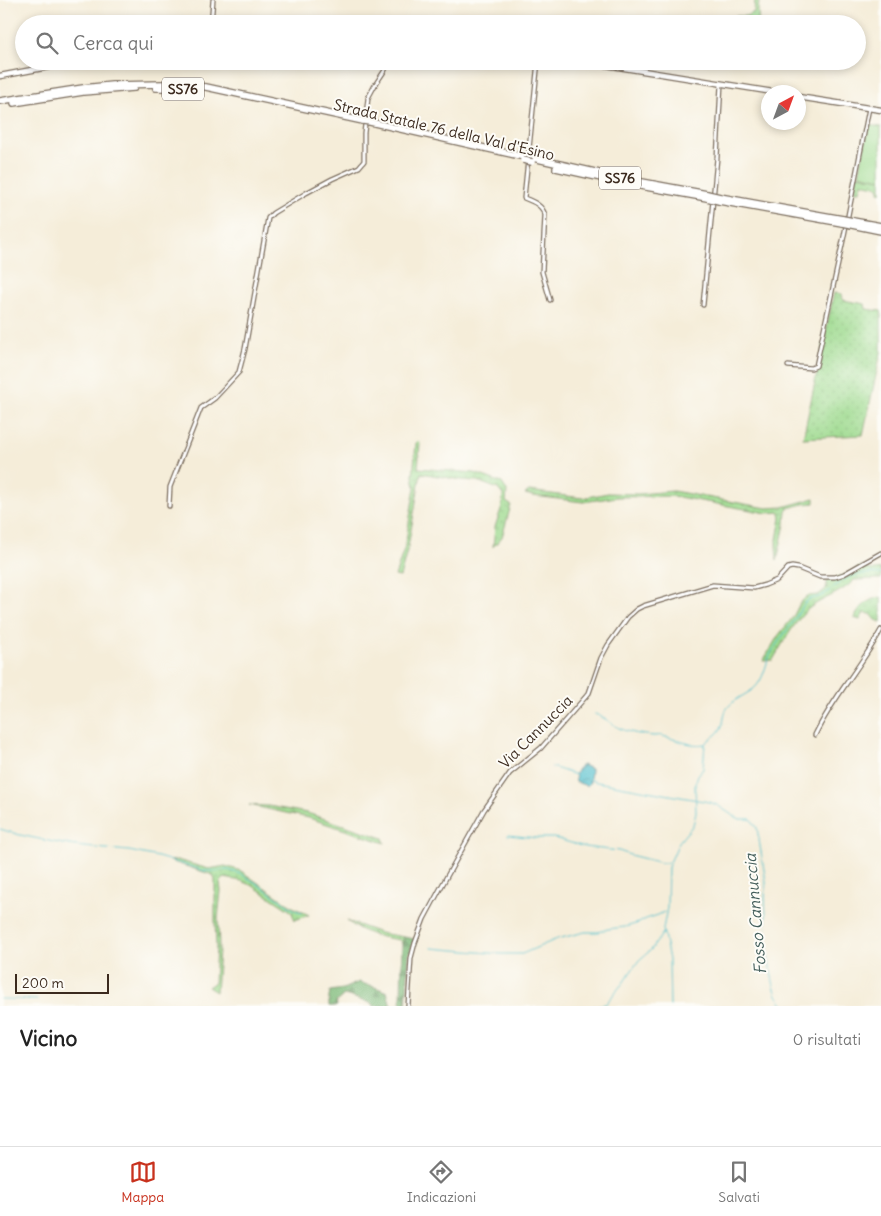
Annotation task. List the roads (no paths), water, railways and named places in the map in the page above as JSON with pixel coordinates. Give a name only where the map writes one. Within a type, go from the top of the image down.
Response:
[{"type":"highway","name":"Strada Statale 76 della Val d'Esino","points":[[0,101],[112,85],[163,84],[214,89],[533,160],[624,183],[720,198],[853,223],[881,231]]},
{"type":"highway","name":"Strada Statale 76 della Val d'Esino","points":[[0,105],[121,88],[162,88],[205,91],[366,123]]},
{"type":"highway","name":"Strada Statale 76 della Val d'Esino","points":[[853,223],[881,226]]},
{"type":"main road","points":[[0,76],[32,70]]},
{"type":"main road","points":[[636,70],[761,90]]},
{"type":"main road","points":[[806,98],[881,110]]},
{"type":"street","points":[[212,15],[213,0]]},
{"type":"street","points":[[169,506],[170,486],[201,408],[215,398],[239,372],[245,349],[268,218],[306,193],[359,167],[364,161],[364,133],[368,98],[385,70]]},
{"type":"street","points":[[537,70],[524,198],[536,203],[543,209],[545,216],[542,272],[550,300]]},
{"type":"street","points":[[703,305],[717,158],[721,84]]},
{"type":"street","points":[[788,366],[811,368],[816,366],[869,108]]},
{"type":"street","name":"Via Cannuccia","points":[[408,1006],[411,958],[415,943],[424,918],[464,845],[484,810],[510,773],[541,748],[590,693],[601,658],[617,630],[628,617],[643,606],[713,585],[754,588],[765,585],[776,580],[788,568],[792,567],[820,577],[836,577],[881,553]]},
{"type":"street","points":[[815,735],[820,724],[881,630]]},
{"type":"water","points":[[583,765],[591,769],[590,782],[587,786],[576,782],[575,779],[577,770]]},
{"type":"waterway","points":[[670,1006],[669,960],[663,929],[667,908],[668,867],[679,842],[693,825],[696,813],[695,784],[698,775],[703,769],[705,744],[720,730],[728,707],[758,684],[771,653],[806,602],[823,595],[853,576],[881,574]]},
{"type":"waterway","points":[[595,714],[619,728],[632,732],[650,736],[661,736],[699,745],[705,744]]},
{"type":"waterway","points":[[552,767],[576,775]]},
{"type":"waterway","name":"Fosso Cannuccia","points":[[589,779],[709,802],[740,819],[751,819],[757,828],[766,882],[768,958],[774,986],[784,1006]]},
{"type":"waterway","points":[[0,829],[63,844],[129,851],[158,857],[205,871],[228,870],[241,874],[302,913]]},
{"type":"waterway","points":[[508,835],[554,838],[585,847],[619,851],[668,863]]},
{"type":"waterway","points":[[431,948],[522,954],[557,939],[585,932],[598,932],[625,927],[664,912]]},
{"type":"waterway","points":[[604,1006],[639,960],[651,950],[663,933]]},
{"type":"waterway","points":[[0,999],[37,1000]]},
{"type":"waterway","points":[[595,1006],[604,1004]]}]
